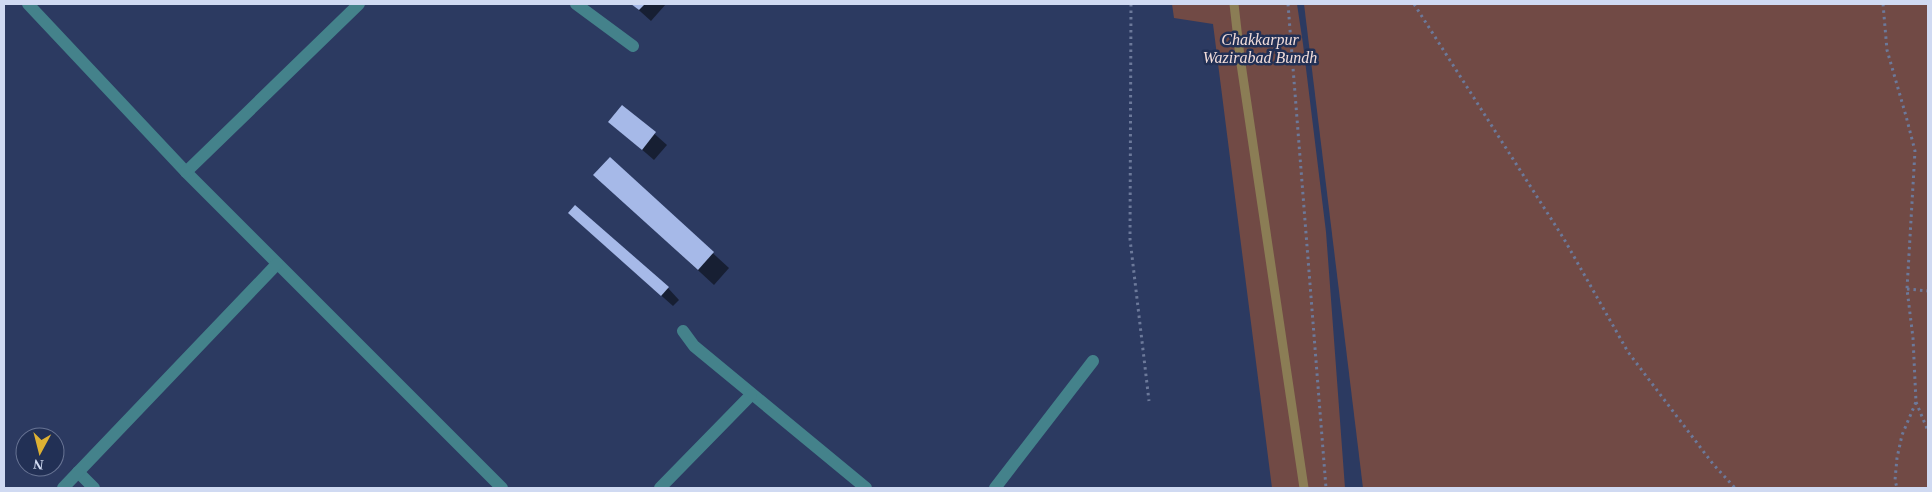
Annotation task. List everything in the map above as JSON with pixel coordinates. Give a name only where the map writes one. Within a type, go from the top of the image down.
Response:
[{"type":"street","points":[[28,4],[186,172],[502,488]]},
{"type":"street","points":[[186,172],[359,4]]},
{"type":"street","points":[[576,4],[633,46]]},
{"type":"street","points":[[63,488],[277,264]]},
{"type":"street","points":[[683,332],[694,346],[751,395],[866,488]]},
{"type":"street","points":[[995,488],[1093,361]]},
{"type":"street","points":[[660,488],[751,395]]},
{"type":"street","points":[[78,472],[94,488]]},
{"type":"path","points":[[1132,4],[1130,239],[1149,401]]},
{"type":"path","points":[[1288,4],[1326,488]]},
{"type":"path","points":[[1414,4],[1564,239],[1628,352],[1713,464],[1735,488]]},
{"type":"path","points":[[1883,4],[1887,50],[1915,152],[1906,289],[1913,338],[1916,402],[1928,431]]},
{"type":"path","points":[[1906,289],[1928,291]]},
{"type":"path","points":[[1897,488],[1897,458],[1902,435],[1916,402]]},
{"type":"green space","name":"Chakkarpur Wazirabad Bundh","points":[[1172,4],[1297,4],[1326,232],[1345,488],[1272,488],[1213,24],[1174,18]]},
{"type":"green space","points":[[1304,4],[1928,4],[1928,488],[1363,488]]},
{"type":"building","points":[[631,4],[645,4],[639,10]]},
{"type":"building","points":[[622,105],[656,132],[642,150],[608,122]]},
{"type":"building","points":[[610,157],[714,252],[698,270],[593,175]]},
{"type":"building","points":[[575,205],[669,287],[661,296],[568,213]]},
{"type":"waterway","points":[[1234,4],[1240,57],[1304,488]]}]
